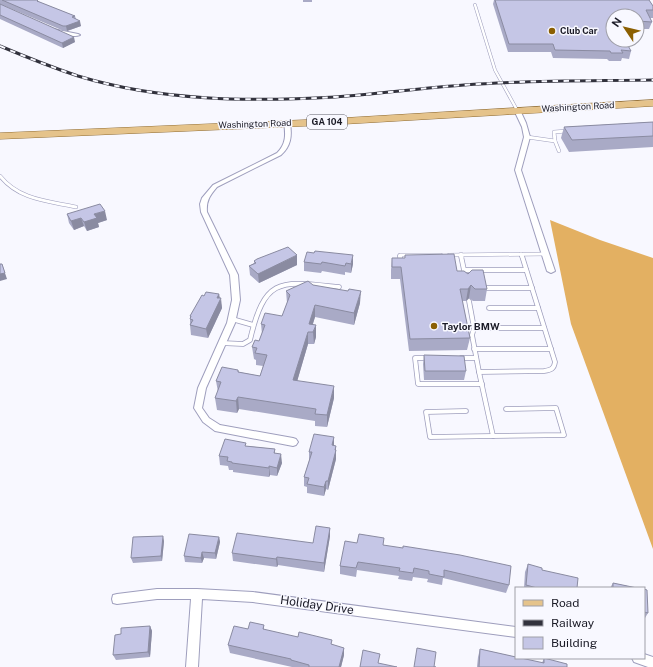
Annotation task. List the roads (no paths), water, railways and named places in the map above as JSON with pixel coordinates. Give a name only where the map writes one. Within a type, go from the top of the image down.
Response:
[{"type":"main road","name":"Washington Road","points":[[0,136],[287,123],[653,103]]},
{"type":"street","points":[[49,27],[63,33],[78,35]]},
{"type":"street","points":[[517,110],[526,130],[527,138],[518,162],[518,170],[551,271]]},
{"type":"street","points":[[287,123],[289,140],[286,148],[279,154],[215,186],[206,194],[203,203],[204,212],[234,275],[236,300],[232,318],[202,388],[198,408],[206,420],[218,428],[293,442]]},
{"type":"street","name":"Holiday Drive","points":[[117,599],[157,594],[197,594],[253,597],[515,632]]},
{"type":"street","points":[[192,667],[197,594]]},
{"type":"street","points":[[641,659],[653,663]]},
{"type":"lane","points":[[475,5],[495,70],[517,110]]},
{"type":"lane","points":[[560,151],[554,141],[554,132],[569,131]]},
{"type":"lane","points":[[527,138],[554,141]]},
{"type":"lane","points":[[0,176],[5,184],[17,192],[32,198],[76,207]]},
{"type":"lane","points":[[461,254],[465,276]]},
{"type":"lane","points":[[479,372],[551,370],[554,366],[555,362],[521,254]]},
{"type":"lane","points":[[401,265],[400,255],[545,254]]},
{"type":"lane","points":[[464,270],[526,270]]},
{"type":"lane","points":[[222,343],[243,344],[250,340],[259,307],[269,292],[282,284],[295,283],[339,287]]},
{"type":"lane","points":[[486,288],[532,288]]},
{"type":"lane","points":[[469,301],[474,328],[472,335],[474,349],[493,436]]},
{"type":"lane","points":[[489,308],[538,308]]},
{"type":"lane","points":[[232,318],[253,325]]},
{"type":"lane","points":[[474,328],[544,328]]},
{"type":"lane","points":[[474,349],[551,349]]},
{"type":"lane","points":[[431,358],[415,358],[418,384],[482,384]]},
{"type":"lane","points":[[454,358],[476,358]]},
{"type":"lane","points":[[466,411],[426,412],[430,437],[564,435],[556,408],[506,409]]},
{"type":"railway","points":[[0,46],[68,73],[109,84],[141,91],[205,98],[303,99],[488,83],[653,80]]},
{"type":"place","name":"Club Car","points":[[552,31]]},
{"type":"place","name":"Taylor BMW","points":[[434,326]]}]
